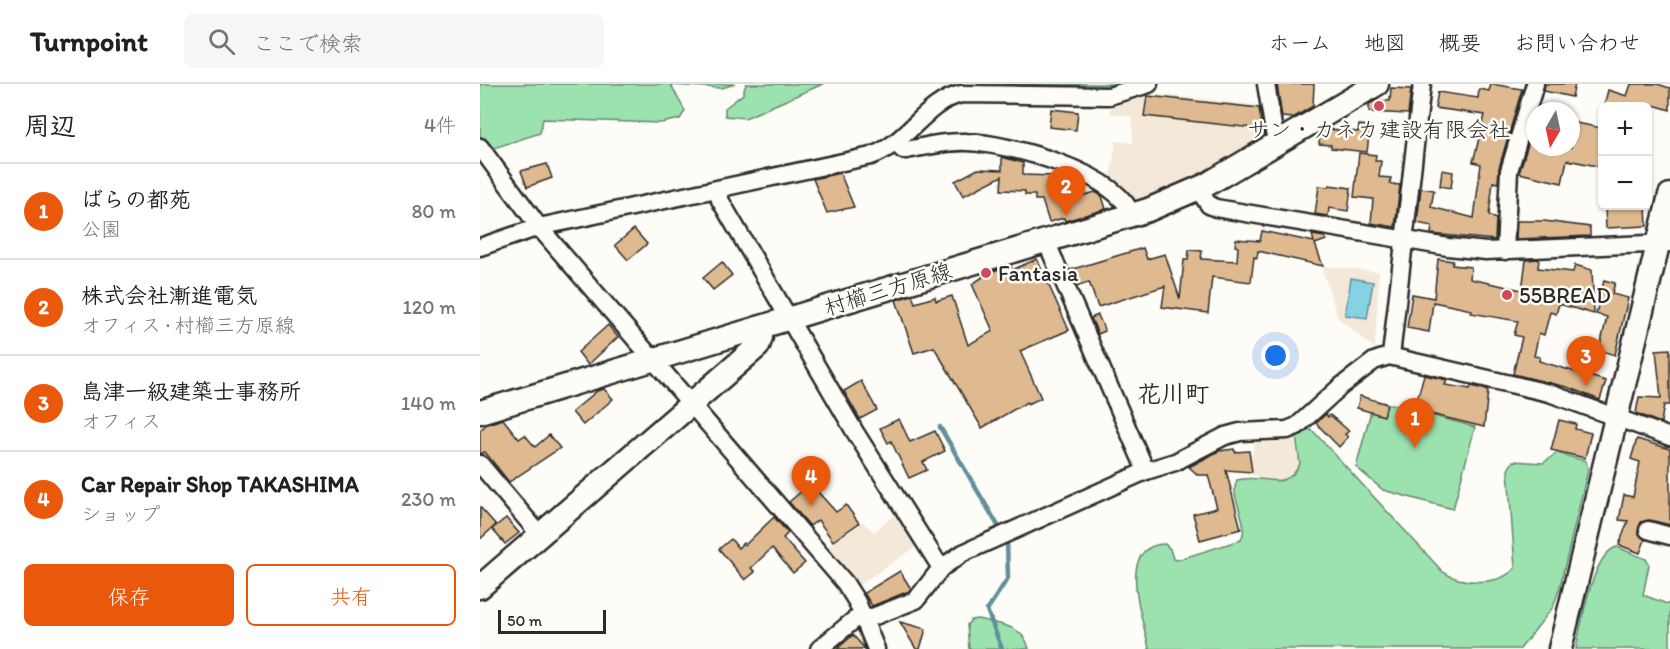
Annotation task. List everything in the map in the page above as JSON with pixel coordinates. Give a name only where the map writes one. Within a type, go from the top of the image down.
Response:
[{"type":"main road","name":"村櫛三方原線","points":[[480,412],[1132,216],[1198,189],[1377,84]]},
{"type":"main road","points":[[1560,649],[1617,418],[1665,243],[1670,195]]},
{"type":"main road","points":[[480,586],[758,346],[761,337],[758,328]]},
{"type":"street","points":[[480,247],[539,227],[871,156],[896,143],[943,101],[961,94],[1109,96],[1149,84]]},
{"type":"street","points":[[1266,84],[1274,132],[1280,142]]},
{"type":"street","points":[[1391,356],[1422,84]]},
{"type":"street","points":[[1505,251],[1509,171],[1535,84]]},
{"type":"street","points":[[896,143],[903,150],[954,142],[979,143],[1062,163],[1082,171],[1128,203],[1132,216]]},
{"type":"street","points":[[480,147],[539,227],[844,583],[865,618],[876,649]]},
{"type":"street","points":[[718,189],[720,200],[855,432],[941,568]]},
{"type":"street","points":[[1198,189],[1209,205],[1216,208],[1448,247],[1505,251],[1665,243]]},
{"type":"street","points":[[1046,242],[1146,471]]},
{"type":"street","points":[[819,649],[854,620],[916,600],[941,568],[963,553],[1146,471],[1176,462],[1225,436],[1240,432],[1287,430],[1297,426],[1340,387],[1374,361],[1391,356],[1549,393],[1670,437]]},
{"type":"street","points":[[480,464],[540,535]]},
{"type":"street","points":[[1648,530],[1670,536]]},
{"type":"shaded area","points":[[1145,93],[1265,106],[1269,133],[1266,140],[1215,170],[1144,203],[1135,201],[1109,183],[1116,141],[1133,143],[1132,116],[1110,114],[1111,102]]},
{"type":"shaded area","points":[[1324,266],[1379,272],[1375,349],[1338,318],[1323,272]]},
{"type":"shaded area","points":[[1293,433],[1300,464],[1287,480],[1279,482],[1248,474],[1256,436]]},
{"type":"shaded area","points":[[899,511],[920,544],[856,587],[824,549],[863,522],[874,532]]},
{"type":"green space","points":[[480,84],[735,84],[722,88],[671,85],[685,111],[680,119],[661,123],[543,119],[540,133],[494,148],[480,136]]},
{"type":"green space","points":[[746,84],[823,84],[745,118],[725,116],[725,108],[743,94]]},
{"type":"green space","points":[[1006,84],[1131,84],[1108,89]]},
{"type":"green space","points":[[1374,400],[1475,427],[1453,509],[1383,490],[1356,467]]},
{"type":"green space","points":[[1307,428],[1314,432],[1442,571],[1449,576],[1469,581],[1490,581],[1508,574],[1515,568],[1508,470],[1513,461],[1543,463],[1557,453],[1586,461],[1588,470],[1559,590],[1553,607],[1520,649],[1149,649],[1136,587],[1136,571],[1140,557],[1149,548],[1165,544],[1170,549],[1173,559],[1177,560],[1241,540],[1243,525],[1235,495],[1237,480],[1256,478],[1280,481],[1294,473],[1300,464],[1296,436],[1301,430]]},
{"type":"green space","points":[[1617,547],[1646,559],[1649,565],[1643,595],[1670,605],[1670,649],[1576,649],[1594,576],[1608,552]]},
{"type":"green space","points":[[978,619],[1002,624],[1016,630],[1022,635],[1029,649],[969,649],[967,625],[971,620]]},
{"type":"water","points":[[1351,278],[1373,282],[1367,318],[1345,315]]},
{"type":"building","points":[[1277,84],[1314,84],[1313,106],[1293,118],[1282,117]]},
{"type":"building","points":[[1491,84],[1522,89],[1499,168],[1498,183],[1493,182],[1489,215],[1496,219],[1495,240],[1431,234],[1432,226],[1417,223],[1421,188],[1434,190],[1431,207],[1474,218],[1481,164],[1473,162],[1485,115],[1435,108],[1438,92],[1478,98],[1479,89],[1489,91]]},
{"type":"building","points":[[1545,84],[1575,84],[1572,97],[1544,91]]},
{"type":"building","points":[[1631,84],[1657,84],[1670,88],[1670,110],[1652,106],[1652,102],[1605,102],[1608,90],[1627,96]]},
{"type":"building","points":[[1391,88],[1411,89],[1408,114],[1369,112],[1369,104],[1377,100],[1390,101]]},
{"type":"building","points":[[1147,96],[1259,108],[1262,129],[1144,116]]},
{"type":"building","points":[[1051,109],[1078,112],[1076,130],[1049,127]]},
{"type":"building","points":[[1580,124],[1598,127],[1598,166],[1567,160],[1562,183],[1519,173],[1526,151],[1526,156],[1580,156]]},
{"type":"building","points":[[1359,125],[1370,126],[1367,152],[1331,148],[1331,145],[1319,144],[1320,133],[1327,129],[1358,132]]},
{"type":"building","points":[[1359,153],[1376,155],[1375,161],[1381,161],[1379,177],[1391,178],[1390,184],[1400,185],[1395,227],[1371,223],[1373,199],[1354,197]]},
{"type":"building","points":[[1002,157],[1023,163],[1023,175],[1056,176],[1056,187],[1067,189],[1065,201],[1095,192],[1102,196],[1106,209],[1065,221],[1064,218],[1049,222],[1042,200],[1035,200],[1035,195],[1025,195],[1025,191],[1001,190],[1002,176],[963,196],[955,181],[978,169],[1002,170]]},
{"type":"building","points":[[547,164],[552,178],[527,187],[521,171]]},
{"type":"building","points":[[1442,170],[1453,172],[1451,188],[1440,186]]},
{"type":"building","points":[[840,173],[854,207],[827,213],[813,179]]},
{"type":"building","points":[[1329,185],[1351,188],[1348,211],[1329,208],[1328,216],[1315,214],[1319,186],[1329,187]]},
{"type":"building","points":[[1605,210],[1646,210],[1647,226],[1606,228]]},
{"type":"building","points":[[1517,221],[1544,221],[1590,227],[1590,236],[1516,239]]},
{"type":"building","points":[[634,229],[647,244],[628,260],[615,245]]},
{"type":"building","points":[[1262,231],[1314,242],[1312,235],[1325,237],[1326,240],[1315,244],[1323,266],[1258,251],[1257,258],[1254,257],[1251,282],[1212,277],[1208,313],[1162,307],[1165,286],[1098,307],[1089,282],[1077,286],[1070,270],[1143,248],[1147,259],[1165,254],[1180,299],[1184,260],[1188,260],[1189,250],[1202,251],[1201,259],[1237,261],[1236,239],[1260,241]]},
{"type":"building","points":[[1037,259],[1069,330],[1020,351],[1041,398],[1028,404],[1027,402],[982,428],[934,347],[914,353],[896,300],[912,295],[915,303],[935,297],[936,301],[952,296],[968,345],[993,331],[972,284],[983,277],[982,274],[1011,266],[1012,270]]},
{"type":"building","points":[[1438,259],[1453,261],[1452,265],[1471,267],[1470,279],[1522,290],[1526,260],[1539,259],[1538,268],[1573,272],[1575,265],[1592,270],[1594,314],[1559,304],[1556,314],[1550,312],[1544,335],[1539,333],[1534,356],[1540,357],[1539,361],[1606,381],[1600,400],[1567,387],[1513,374],[1522,337],[1514,335],[1518,321],[1471,313],[1472,310],[1433,302],[1429,332],[1407,328],[1412,294],[1434,298]]},
{"type":"building","points":[[722,262],[732,275],[713,290],[703,278]]},
{"type":"building","points":[[1604,280],[1615,283],[1612,294],[1628,298],[1615,355],[1599,350],[1607,317],[1596,314]]},
{"type":"building","points":[[1098,315],[1105,331],[1098,334],[1091,318]]},
{"type":"building","points":[[608,325],[618,337],[588,365],[578,352]]},
{"type":"building","points":[[1670,349],[1670,405],[1664,405],[1661,422],[1658,422],[1636,413],[1639,397],[1661,398],[1656,350]]},
{"type":"building","points":[[1424,375],[1447,380],[1445,385],[1470,389],[1471,386],[1488,390],[1484,427],[1414,410]]},
{"type":"building","points":[[861,381],[877,410],[860,419],[844,391]]},
{"type":"building","points":[[604,389],[613,399],[583,425],[572,412],[597,391]]},
{"type":"building","points":[[1360,396],[1387,404],[1384,416],[1357,408]]},
{"type":"building","points":[[1326,414],[1349,431],[1345,434],[1348,437],[1339,447],[1316,423]]},
{"type":"building","points":[[503,419],[519,439],[525,435],[535,447],[549,435],[560,448],[509,482],[485,452],[480,454],[480,430],[487,424]]},
{"type":"building","points":[[899,419],[910,442],[935,431],[945,451],[923,462],[927,470],[909,478],[891,441],[888,443],[880,428]]},
{"type":"building","points":[[1559,420],[1576,424],[1575,429],[1591,433],[1585,458],[1551,450]]},
{"type":"building","points":[[1637,439],[1670,449],[1670,525],[1650,520],[1641,522],[1638,532],[1645,540],[1640,553],[1619,545],[1628,521],[1619,520],[1624,495],[1633,497],[1640,462],[1631,459]]},
{"type":"building","points":[[1234,449],[1235,452],[1249,451],[1252,472],[1226,470],[1241,529],[1200,540],[1193,514],[1217,508],[1208,475],[1198,475],[1189,467],[1219,451]]},
{"type":"building","points":[[821,474],[829,483],[818,492],[836,512],[846,505],[859,523],[833,541],[818,520],[810,526],[789,502]]},
{"type":"building","points":[[480,507],[496,525],[480,539]]},
{"type":"building","points":[[774,517],[788,533],[783,538],[805,563],[793,573],[772,548],[751,568],[755,572],[745,580],[719,549],[731,539],[738,548],[743,543],[745,545]]},
{"type":"building","points":[[506,518],[519,533],[505,544],[492,529]]},
{"type":"building","points":[[900,571],[911,589],[872,606],[864,593]]},
{"type":"building","points":[[900,622],[926,629],[920,649],[916,649]]},
{"type":"building","points":[[853,635],[865,649],[837,649]]},
{"type":"waterway","points":[[940,427],[1000,529]]},
{"type":"waterway","points":[[1002,649],[987,610],[1008,578],[1007,540]]},
{"type":"place","name":"サン・カネカ建設有限会社","points":[[1379,106]]},
{"type":"place","name":"株式会社漸進電気","points":[[1066,216]]},
{"type":"place","name":"Fantasia","points":[[986,273]]},
{"type":"place","name":"55BREAD","points":[[1507,295]]},
{"type":"place","name":"島津一級建築士事務所","points":[[1586,386]]},
{"type":"place","name":"ばらの都苑","points":[[1415,448]]},
{"type":"place","name":"Car Repair Shop TAKASHIMA","points":[[811,506]]},
{"type":"district","name":"花川町","points":[[1173,393]]}]
